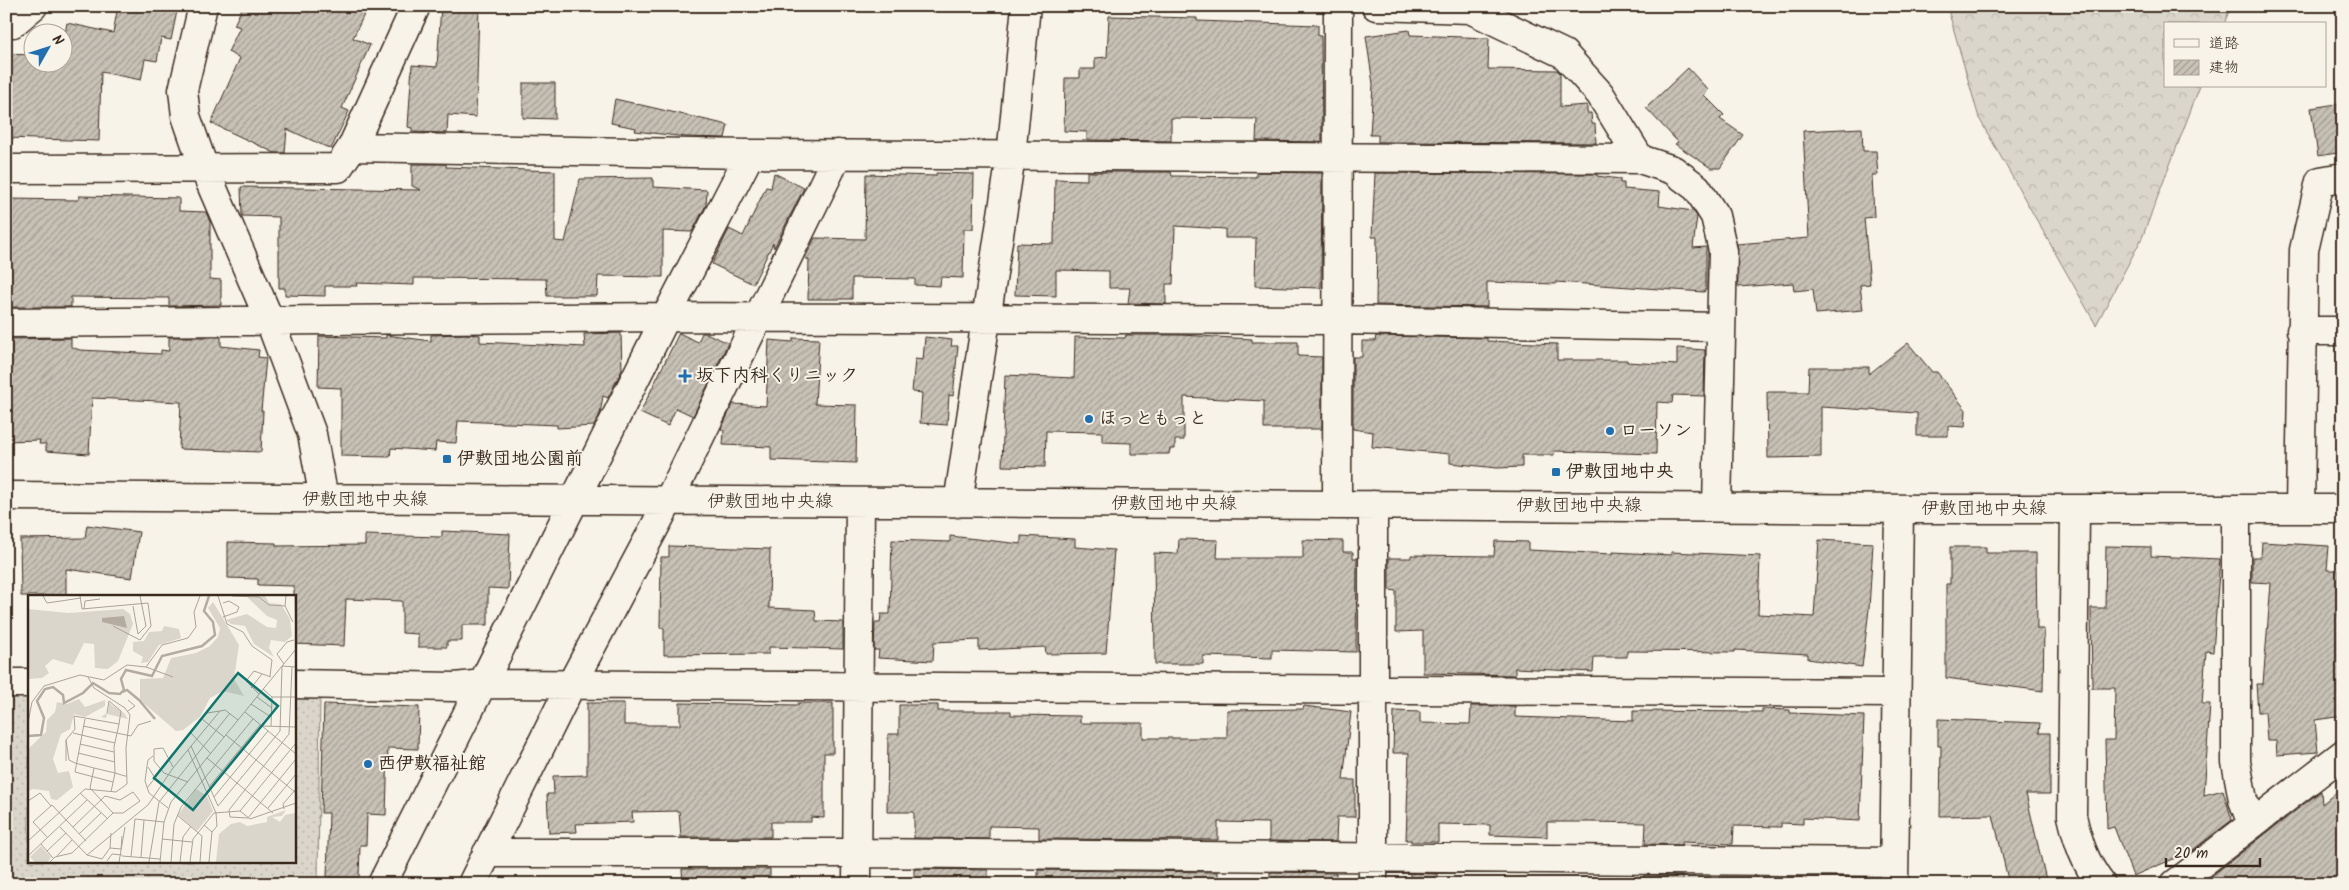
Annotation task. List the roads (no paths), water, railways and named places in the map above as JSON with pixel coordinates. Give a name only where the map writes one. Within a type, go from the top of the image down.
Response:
[{"type":"street","points":[[6,23],[13,23],[33,6]]},
{"type":"street","points":[[203,6],[184,90],[186,116],[204,168],[270,321],[312,434],[324,500]]},
{"type":"street","points":[[6,169],[338,168],[352,147],[416,6]]},
{"type":"street","points":[[958,503],[1011,156],[1026,6]]},
{"type":"street","points":[[1337,505],[1339,320],[1338,6]]},
{"type":"street","points":[[1376,6],[1470,9],[1564,54],[1600,94],[1640,159]]},
{"type":"street","points":[[352,147],[750,154],[1640,159],[1673,170],[1697,188],[1716,216],[1723,251],[1717,507]]},
{"type":"street","points":[[382,884],[666,317],[750,154]]},
{"type":"street","points":[[472,884],[571,685],[668,502],[838,154]]},
{"type":"street","points":[[2300,509],[2301,331],[2304,250],[2320,181],[2343,177]]},
{"type":"street","points":[[6,324],[666,317],[1339,320],[1721,327]]},
{"type":"street","points":[[2301,331],[2343,331]]},
{"type":"street","name":"伊敷団地中央線","points":[[6,496],[324,500],[1899,509],[2343,509]]},
{"type":"street","points":[[857,884],[860,502]]},
{"type":"street","points":[[1373,505],[1373,884]]},
{"type":"street","points":[[488,853],[858,853],[1373,857],[1894,873],[1899,509]]},
{"type":"street","points":[[2075,509],[2072,816],[2079,845],[2091,871],[2101,884]]},
{"type":"street","points":[[2236,509],[2236,762],[2243,800],[2252,824]]},
{"type":"street","points":[[6,682],[28,683]]},
{"type":"street","points":[[295,684],[455,687],[483,684],[1895,693]]},
{"type":"street","points":[[2175,884],[2343,754]]},
{"type":"place","name":"坂下内科くりニック","points":[[685,376]]},
{"type":"place","name":"ほっともっと","points":[[1089,419]]},
{"type":"place","name":"ローソン","points":[[1610,431]]},
{"type":"place","name":"伊敷団地公園前","points":[[447,459]]},
{"type":"place","name":"伊敷団地中央","points":[[1556,472]]},
{"type":"place","name":"西伊敷福祉館","points":[[368,764]]}]
